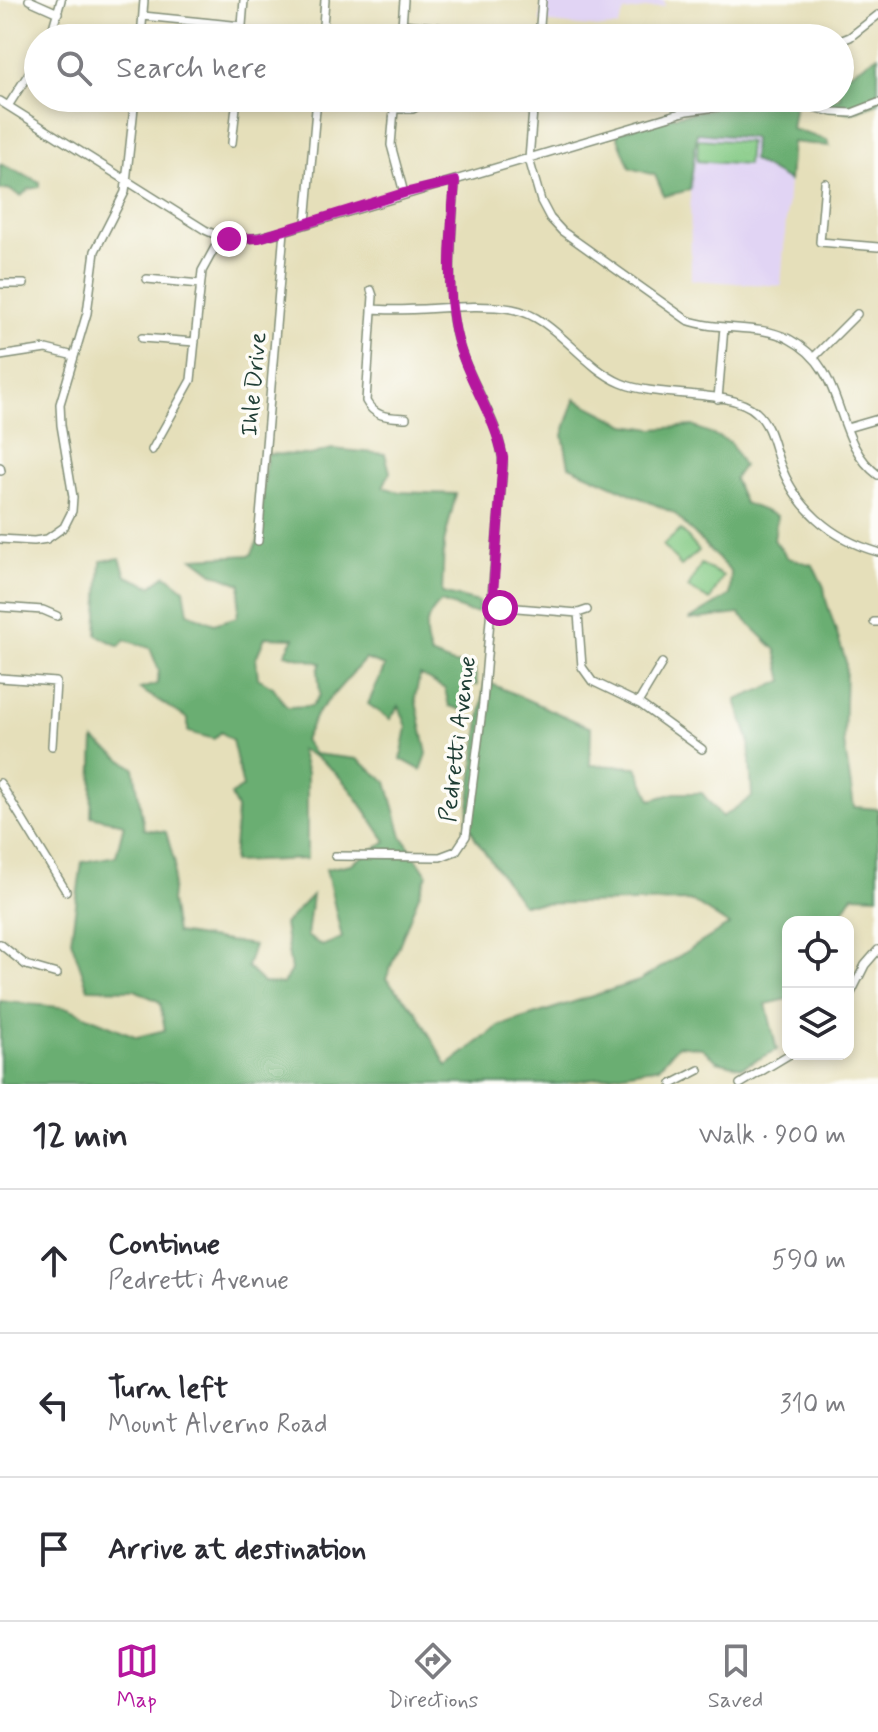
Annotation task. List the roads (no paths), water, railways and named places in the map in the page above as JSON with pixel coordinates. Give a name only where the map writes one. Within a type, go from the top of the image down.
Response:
[{"type":"street","points":[[29,0],[58,13]]},
{"type":"street","points":[[54,24],[61,0]]},
{"type":"street","points":[[142,24],[144,0]]},
{"type":"street","points":[[242,24],[244,0]]},
{"type":"street","points":[[323,24],[325,0]]},
{"type":"street","points":[[402,24],[404,0]]},
{"type":"street","points":[[540,24],[542,0]]},
{"type":"street","points":[[854,34],[878,15]]},
{"type":"street","points":[[143,16],[222,24]]},
{"type":"street","points":[[8,106],[24,81]]},
{"type":"street","points":[[0,101],[127,183],[220,238],[248,239],[684,112]]},
{"type":"street","points":[[854,112],[878,103]]},
{"type":"street","points":[[0,539],[47,539],[59,532],[70,517],[73,497],[59,414],[87,313],[95,251],[123,198],[127,183],[134,112]]},
{"type":"street","points":[[232,143],[235,112]]},
{"type":"street","points":[[306,223],[316,112]]},
{"type":"street","points":[[394,112],[391,145],[404,193]]},
{"type":"street","points":[[533,112],[529,159],[545,210],[562,231],[678,316],[696,323],[774,333],[814,357],[829,377],[858,454],[878,475]]},
{"type":"street","name":"Pedretti Avenue","points":[[335,856],[440,857],[456,851],[463,845],[466,836],[483,703],[503,458],[454,328],[450,250],[455,181]]},
{"type":"street","points":[[825,183],[820,242],[878,247]]},
{"type":"street","name":"Ihle Drive","points":[[258,541],[284,231]]},
{"type":"street","points":[[152,450],[188,387],[204,265],[220,238]]},
{"type":"street","points":[[147,279],[200,284]]},
{"type":"street","points":[[0,284],[24,284]]},
{"type":"street","points":[[371,290],[366,401],[380,416],[406,418]]},
{"type":"street","points":[[372,309],[409,311],[484,307],[520,311],[544,324],[589,364],[621,384],[658,394],[745,404],[761,417],[769,429],[786,477],[799,499],[816,518],[846,540],[878,552]]},
{"type":"street","points":[[814,357],[857,314]]},
{"type":"street","points":[[718,399],[724,327]]},
{"type":"street","points":[[142,338],[195,342]]},
{"type":"street","points":[[0,356],[46,349],[74,356]]},
{"type":"street","points":[[847,428],[878,419]]},
{"type":"street","points":[[492,606],[578,613],[587,610]]},
{"type":"street","points":[[0,607],[43,610],[57,616]]},
{"type":"street","points":[[578,613],[582,667],[587,674],[598,686],[638,703],[702,749]]},
{"type":"street","points":[[638,703],[662,663]]},
{"type":"street","points":[[0,678],[56,682],[52,746]]},
{"type":"street","points":[[0,783],[66,891]]},
{"type":"street","points":[[0,944],[26,965],[57,974]]},
{"type":"street","points":[[854,988],[865,965],[878,950]]},
{"type":"street","points":[[740,1084],[782,1059]]},
{"type":"street","points":[[673,1084],[699,1070]]}]
